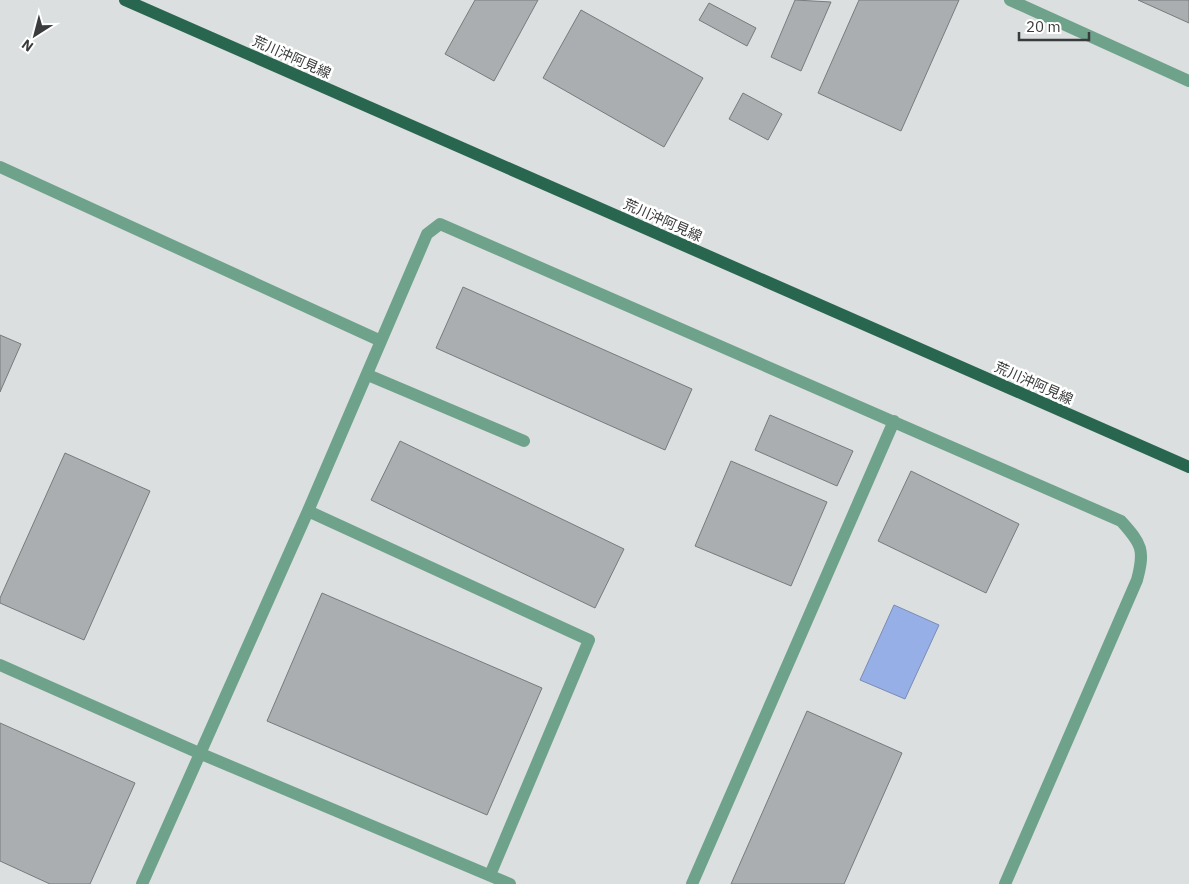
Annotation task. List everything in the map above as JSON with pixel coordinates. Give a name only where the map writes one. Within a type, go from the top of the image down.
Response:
[{"type":"main road","name":"荒川沖阿見線","points":[[125,0],[1189,467]]},
{"type":"lane","points":[[1010,0],[1189,81]]},
{"type":"lane","points":[[0,167],[381,341]]},
{"type":"lane","points":[[142,884],[368,375],[427,234],[440,224],[1121,521],[1136,538],[1143,558],[1137,580],[1005,884]]},
{"type":"lane","points":[[368,375],[524,441]]},
{"type":"lane","points":[[692,884],[894,421]]},
{"type":"lane","points":[[308,511],[589,640],[490,875]]},
{"type":"lane","points":[[0,665],[199,753],[510,884]]},
{"type":"water","points":[[894,605],[939,625],[905,699],[860,680]]},
{"type":"building","points":[[475,0],[538,0],[494,81],[445,54]]},
{"type":"building","points":[[795,0],[831,2],[801,71],[771,57]]},
{"type":"building","points":[[859,0],[959,0],[901,131],[818,93]]},
{"type":"building","points":[[1138,0],[1189,0],[1189,23]]},
{"type":"building","points":[[709,3],[756,28],[747,46],[699,20]]},
{"type":"building","points":[[581,10],[703,78],[664,147],[543,78]]},
{"type":"building","points":[[743,93],[782,114],[768,140],[729,119]]},
{"type":"building","points":[[463,287],[692,389],[665,450],[436,348]]},
{"type":"building","points":[[0,335],[21,344],[0,392]]},
{"type":"building","points":[[770,415],[853,451],[837,486],[755,450]]},
{"type":"building","points":[[400,441],[624,549],[595,608],[371,500]]},
{"type":"building","points":[[65,453],[150,491],[84,640],[0,603],[0,598]]},
{"type":"building","points":[[731,461],[827,502],[791,586],[695,546]]},
{"type":"building","points":[[911,471],[1019,524],[986,593],[878,541]]},
{"type":"building","points":[[322,593],[542,688],[487,815],[267,721]]},
{"type":"building","points":[[807,711],[902,753],[844,884],[731,884]]},
{"type":"building","points":[[0,723],[135,783],[90,884],[50,884],[0,861]]}]
